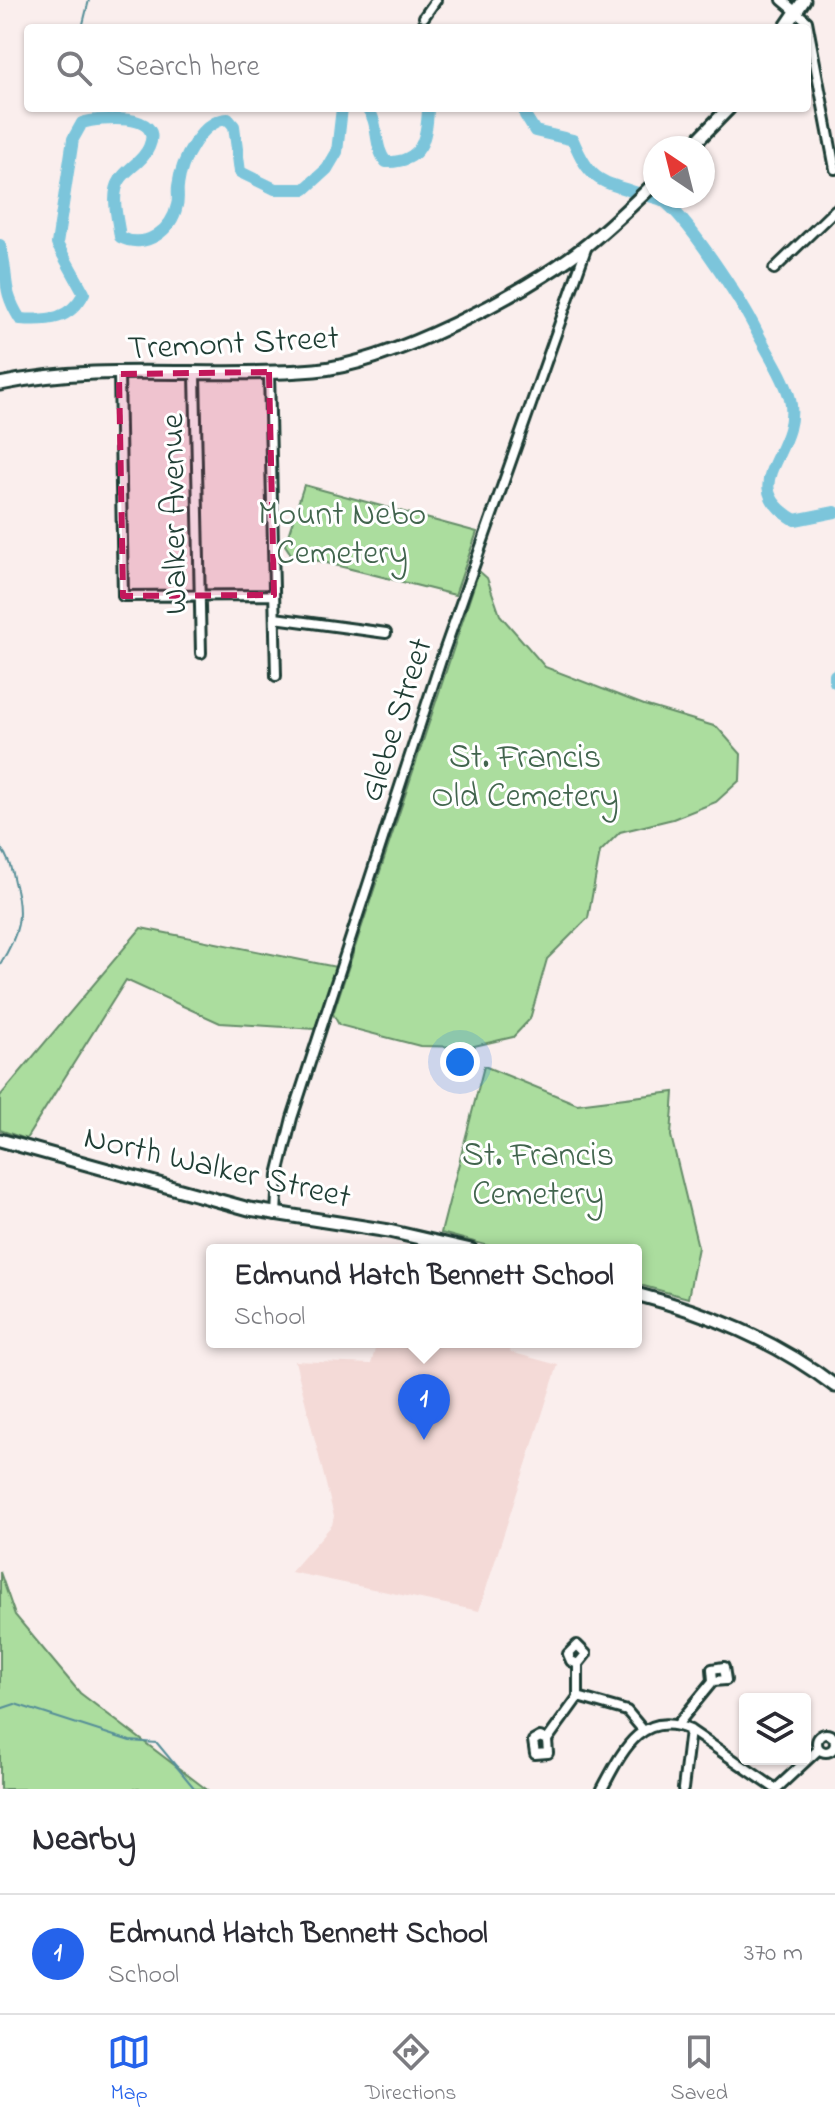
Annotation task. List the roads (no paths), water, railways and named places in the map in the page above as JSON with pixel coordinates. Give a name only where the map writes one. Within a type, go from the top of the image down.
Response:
[{"type":"main road","points":[[788,24],[800,5]]},
{"type":"main road","points":[[702,136],[725,112]]},
{"type":"main road","name":"Tremont Street","points":[[0,384],[61,376],[334,368],[382,355],[505,296],[587,245],[643,195]]},
{"type":"main road","name":"North Walker Street","points":[[0,1140],[276,1215],[389,1231],[445,1244]]},
{"type":"main road","points":[[642,1296],[734,1326],[785,1352],[835,1386]]},
{"type":"street","points":[[424,17],[436,0]]},
{"type":"street","points":[[782,0],[800,5],[808,24]]},
{"type":"street","points":[[811,42],[835,169]]},
{"type":"street","points":[[774,269],[835,210]]},
{"type":"street","name":"Glebe Street","points":[[276,1215],[278,1175],[288,1129],[443,654],[587,245]]},
{"type":"street","points":[[269,372],[276,676]]},
{"type":"street","points":[[119,374],[123,596],[274,595]]},
{"type":"street","name":"Walker Avenue","points":[[195,374],[201,653]]},
{"type":"street","points":[[275,618],[386,633]]},
{"type":"street","points":[[547,1740],[578,1697],[578,1664]]},
{"type":"street","points":[[677,1725],[713,1681]]},
{"type":"street","points":[[578,1697],[627,1711],[643,1730]]},
{"type":"street","points":[[602,1789],[626,1746],[643,1730],[662,1724],[690,1730],[776,1789],[819,1749]]},
{"type":"street","points":[[683,1789],[690,1730]]},
{"type":"waterway","points":[[83,24],[89,0]]},
{"type":"waterway","points":[[113,112],[116,119]]},
{"type":"waterway","points":[[0,245],[10,298],[20,319],[58,317],[72,309],[84,293],[57,244],[73,139],[82,123],[115,119],[139,122],[148,127],[151,135],[149,147],[123,176],[116,193],[120,237],[139,241],[156,236],[170,223],[178,203],[178,186],[188,155],[201,134],[218,121],[228,119],[234,126],[240,172],[275,189],[305,189],[327,169],[337,152],[342,112]]},
{"type":"waterway","points":[[370,112],[379,149],[386,162],[415,154],[424,139],[428,112]]},
{"type":"waterway","points":[[525,112],[535,131],[573,140],[590,171],[604,182],[662,200],[685,223],[748,315],[790,399],[791,418],[773,466],[769,493],[777,506],[795,520],[835,512]]},
{"type":"waterway","points":[[835,675],[835,682]]},
{"type":"waterway","points":[[0,847],[11,868],[19,905],[12,944],[0,964]]},
{"type":"waterway","points":[[0,1709],[15,1704],[130,1741],[157,1743],[195,1789]]},
{"type":"place","name":"Edmund Hatch Bennett School","points":[[424,1440]]},
{"type":"park label","name":"Mount Nebo Cemetery","points":[[342,532]]},
{"type":"park label","name":"St. Francis Old Cemetery","points":[[525,774]]},
{"type":"park label","name":"St. Francis Cemetery","points":[[538,1172]]}]
